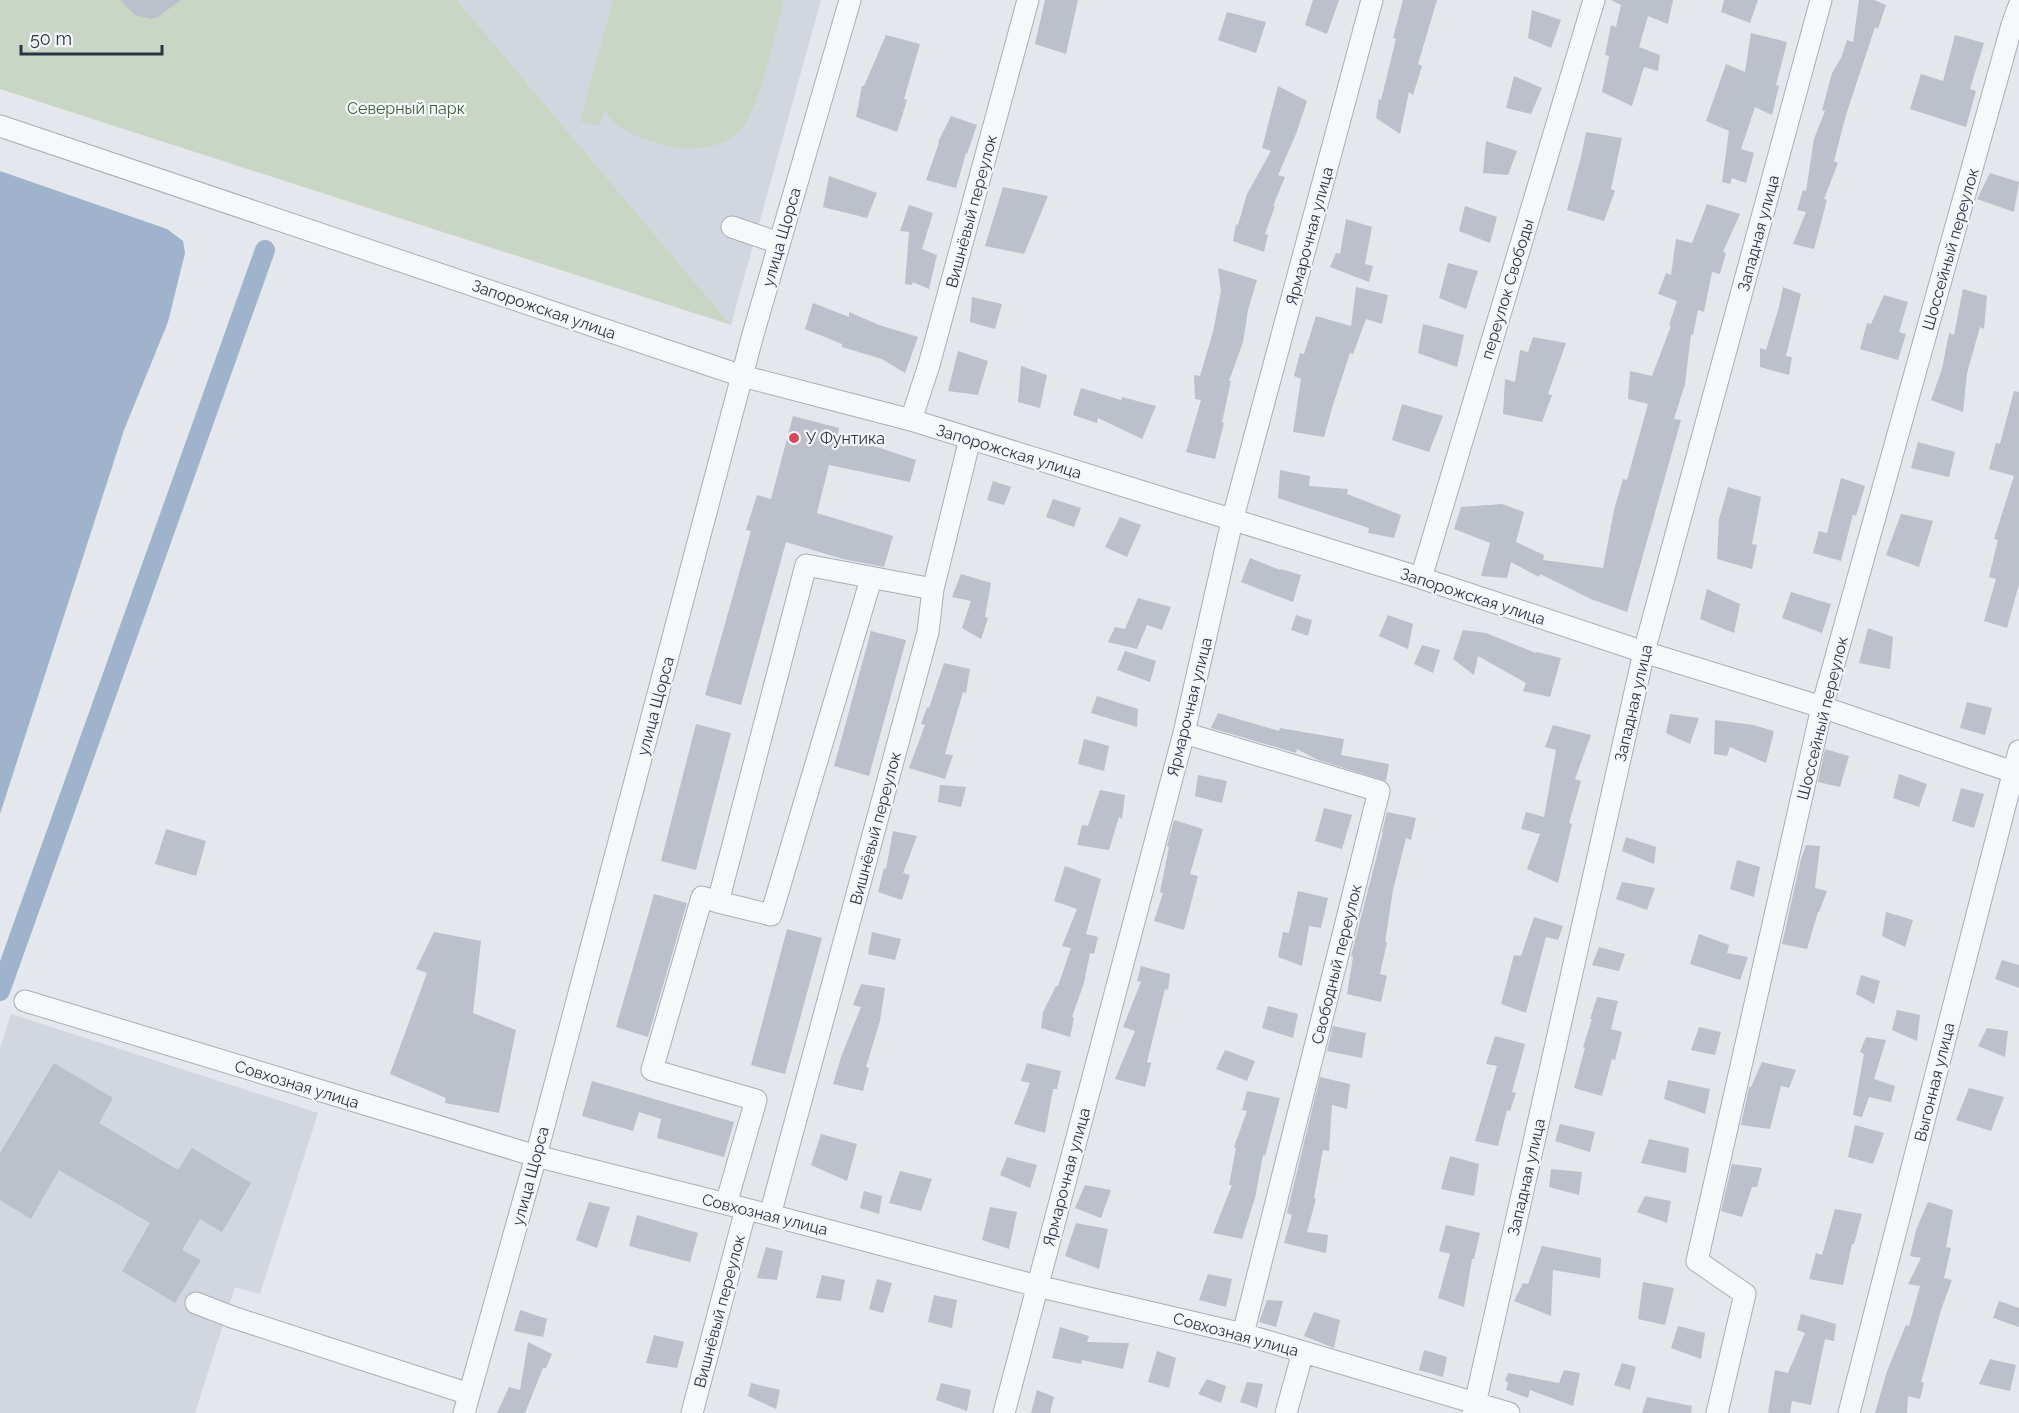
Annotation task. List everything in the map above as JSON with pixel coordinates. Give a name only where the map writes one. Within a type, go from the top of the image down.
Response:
[{"type":"street","name":"улица Щорса","points":[[466,1404],[536,1156],[742,376],[850,0]]},
{"type":"street","name":"Вишнёвый переулок","points":[[911,420],[929,365],[1028,0]]},
{"type":"street","name":"Ярмарочная улица","points":[[1004,1413],[1184,733],[1232,520],[1372,0]]},
{"type":"street","name":"переулок Свободы","points":[[1421,578],[1594,0]]},
{"type":"street","name":"Западная улица","points":[[1474,1409],[1644,652],[1821,0]]},
{"type":"street","name":"Шоссейный переулок","points":[[1717,1413],[1745,1294],[1697,1261],[1822,707],[2019,6]]},
{"type":"street","name":"Запорожская улица","points":[[0,126],[742,376],[911,420],[1421,578],[1644,652],[1822,707],[2016,773]]},
{"type":"street","points":[[732,227],[779,243]]},
{"type":"street","name":"Вишнёвый переулок","points":[[770,1215],[928,632],[933,590],[970,439]]},
{"type":"street","points":[[870,579],[771,915],[718,902],[806,565],[933,590]]},
{"type":"street","name":"Свободный переулок","points":[[1184,733],[1379,791],[1243,1334]]},
{"type":"street","name":"Выгонная улица","points":[[1849,1413],[2016,773],[2019,751]]},
{"type":"street","name":"Вишнёвый переулок","points":[[692,1413],[756,1100],[652,1070],[702,897],[718,902]]},
{"type":"street","name":"Совхозная улица","points":[[25,1001],[536,1156],[736,1206],[1037,1286],[1243,1334],[1474,1409],[1509,1413]]},
{"type":"street","points":[[196,1303],[466,1404]]},
{"type":"street","points":[[1286,1413],[1303,1352]]},
{"type":"shaded area","points":[[457,0],[821,0],[731,325]]},
{"type":"shaded area","points":[[11,1014],[318,1113],[260,1294],[235,1287],[195,1413],[0,1413],[0,1048]]},
{"type":"green space","name":"Северный парк","points":[[0,0],[457,0],[731,325],[0,89]]},
{"type":"green space","points":[[613,0],[784,0],[760,89],[747,122],[740,131],[713,146],[682,148],[654,142],[630,133],[616,123],[605,110],[599,126],[580,121]]},
{"type":"water","points":[[0,171],[167,229],[183,241],[185,253],[168,322],[124,430],[0,814]]},
{"type":"building","points":[[120,0],[181,0],[158,17],[151,19],[135,15]]},
{"type":"building","points":[[1045,0],[1078,0],[1066,54],[1035,44]]},
{"type":"building","points":[[1313,0],[1339,0],[1327,34],[1305,25]]},
{"type":"building","points":[[1403,0],[1437,0],[1418,64],[1422,66],[1413,95],[1409,92],[1400,134],[1376,118],[1396,39],[1393,38]]},
{"type":"building","points":[[1611,0],[1673,0],[1668,24],[1648,16],[1639,47],[1660,55],[1658,71],[1644,67],[1632,106],[1602,92],[1609,56],[1605,55],[1611,25],[1616,27],[1621,5]]},
{"type":"building","points":[[1724,0],[1758,0],[1750,23],[1721,12]]},
{"type":"building","points":[[1859,0],[1874,0],[1886,5],[1878,29],[1875,27],[1846,115],[1834,161],[1838,163],[1824,199],[1827,200],[1814,249],[1793,244],[1806,212],[1797,210],[1803,190],[1806,191],[1814,139],[1825,111],[1822,110],[1832,73],[1841,58],[1847,40],[1853,42]]},
{"type":"building","points":[[1532,10],[1561,20],[1551,48],[1528,38]]},
{"type":"building","points":[[1227,12],[1266,22],[1256,53],[1218,40]]},
{"type":"building","points":[[1751,33],[1787,42],[1776,85],[1779,86],[1772,115],[1755,107],[1741,149],[1754,153],[1746,183],[1732,178],[1730,184],[1722,182],[1729,131],[1706,121],[1726,64],[1745,72]]},
{"type":"building","points":[[886,35],[920,44],[897,132],[856,117],[862,86],[864,86]]},
{"type":"building","points":[[1955,35],[1984,43],[1970,89],[1976,91],[1966,127],[1910,109],[1921,74],[1943,81]]},
{"type":"building","points":[[1514,76],[1542,88],[1531,114],[1506,108]]},
{"type":"building","points":[[1278,86],[1307,101],[1278,175],[1285,177],[1265,234],[1268,235],[1264,252],[1233,241],[1236,224],[1238,225],[1247,194],[1271,151],[1262,148]]},
{"type":"building","points":[[951,116],[977,125],[956,188],[926,180],[938,142]]},
{"type":"building","points":[[1586,132],[1622,138],[1611,189],[1615,191],[1604,221],[1567,210]]},
{"type":"building","points":[[1486,141],[1517,151],[1508,175],[1483,173]]},
{"type":"building","points":[[1990,173],[2019,182],[2014,212],[1977,199]]},
{"type":"building","points":[[829,176],[877,193],[867,218],[823,207]]},
{"type":"building","points":[[1003,187],[1048,196],[1024,254],[985,246]]},
{"type":"building","points":[[1707,204],[1740,214],[1723,252],[1726,253],[1720,274],[1712,272],[1704,312],[1698,310],[1693,335],[1691,334],[1685,384],[1674,419],[1681,420],[1627,612],[1591,599],[1540,574],[1539,577],[1511,562],[1507,578],[1481,576],[1490,543],[1454,529],[1461,507],[1502,504],[1524,512],[1516,542],[1544,555],[1543,560],[1603,568],[1614,510],[1623,479],[1627,480],[1648,404],[1628,399],[1630,371],[1652,376],[1671,326],[1669,325],[1677,301],[1658,294],[1666,273],[1671,275],[1676,239],[1692,243]]},
{"type":"building","points":[[909,205],[933,213],[922,249],[937,255],[929,289],[913,282],[912,285],[905,284],[909,232],[900,231]]},
{"type":"building","points":[[1465,206],[1497,217],[1490,243],[1459,231]]},
{"type":"building","points":[[1346,219],[1372,227],[1365,264],[1373,266],[1369,282],[1330,267],[1336,253],[1340,254]]},
{"type":"building","points":[[1448,263],[1478,271],[1466,309],[1439,298]]},
{"type":"building","points":[[1218,268],[1257,280],[1248,310],[1243,342],[1229,381],[1231,381],[1222,422],[1224,423],[1215,459],[1186,452],[1201,400],[1195,399],[1194,375],[1200,376],[1213,332],[1221,291]]},
{"type":"building","points":[[1356,287],[1388,295],[1382,324],[1366,319],[1353,354],[1350,353],[1324,437],[1293,432],[1301,379],[1294,376],[1300,353],[1304,354],[1316,316],[1351,326]]},
{"type":"building","points":[[1783,287],[1801,294],[1786,356],[1792,357],[1789,375],[1760,367],[1760,348],[1766,350]]},
{"type":"building","points":[[1963,289],[1987,296],[1984,329],[1980,327],[1967,373],[1963,412],[1931,400],[1942,369],[1949,333],[1954,335]]},
{"type":"building","points":[[1884,295],[1908,302],[1899,332],[1906,334],[1898,360],[1860,349],[1867,323],[1871,324]]},
{"type":"building","points":[[972,297],[1002,304],[995,329],[970,322]]},
{"type":"building","points":[[813,303],[849,317],[849,312],[879,325],[918,337],[905,373],[882,359],[842,347],[842,344],[805,329]]},
{"type":"building","points":[[1423,324],[1464,335],[1457,367],[1418,353]]},
{"type":"building","points":[[1533,337],[1566,343],[1548,394],[1552,395],[1542,422],[1503,414],[1505,379],[1515,382],[1520,350],[1528,352]]},
{"type":"building","points":[[958,351],[988,361],[978,395],[948,391]]},
{"type":"building","points":[[1021,366],[1047,375],[1040,408],[1018,402]]},
{"type":"building","points":[[1081,388],[1121,400],[1122,397],[1156,406],[1142,439],[1098,418],[1097,423],[1073,415]]},
{"type":"building","points":[[2014,391],[2019,392],[2019,584],[2007,628],[1984,621],[1996,579],[1989,577],[1998,540],[1994,539],[2014,476],[1989,469],[1996,443],[2000,444]]},
{"type":"building","points":[[1402,404],[1443,416],[1429,452],[1392,440]]},
{"type":"building","points":[[793,416],[839,428],[838,434],[916,460],[910,482],[829,465],[817,513],[893,536],[884,567],[843,559],[786,542],[741,705],[705,695],[751,531],[746,530],[757,495],[771,499]]},
{"type":"building","points":[[1918,442],[1955,452],[1949,477],[1911,468]]},
{"type":"building","points":[[1280,470],[1310,476],[1309,486],[1348,489],[1347,494],[1401,515],[1394,538],[1368,533],[1369,528],[1278,498]]},
{"type":"building","points":[[1841,478],[1865,486],[1856,516],[1853,514],[1841,561],[1813,553],[1819,531],[1827,533]]},
{"type":"building","points":[[993,481],[1011,487],[1004,505],[987,500]]},
{"type":"building","points":[[1728,487],[1761,497],[1752,544],[1757,545],[1752,569],[1717,559],[1719,519]]},
{"type":"building","points":[[1053,499],[1081,508],[1074,527],[1046,517]]},
{"type":"building","points":[[1901,514],[1933,521],[1919,567],[1886,555]]},
{"type":"building","points":[[1120,517],[1141,525],[1127,557],[1105,547]]},
{"type":"building","points":[[1250,558],[1280,570],[1301,575],[1293,602],[1241,582]]},
{"type":"building","points":[[961,574],[991,583],[985,617],[988,618],[981,639],[962,628],[971,601],[952,597]]},
{"type":"building","points":[[1707,589],[1740,604],[1734,633],[1700,619]]},
{"type":"building","points":[[1791,592],[1831,604],[1822,633],[1782,618]]},
{"type":"building","points":[[1138,598],[1171,607],[1162,630],[1147,625],[1137,649],[1108,642],[1115,627],[1125,629]]},
{"type":"building","points":[[1296,615],[1312,620],[1308,636],[1291,630]]},
{"type":"building","points":[[1388,615],[1413,624],[1408,649],[1379,636]]},
{"type":"building","points":[[1868,628],[1893,637],[1890,669],[1859,663]]},
{"type":"building","points":[[1463,630],[1486,633],[1536,653],[1561,658],[1550,697],[1523,691],[1526,683],[1478,656],[1474,675],[1453,659]]},
{"type":"building","points":[[871,631],[906,640],[869,776],[834,766]]},
{"type":"building","points":[[1422,645],[1440,650],[1433,673],[1414,664]]},
{"type":"building","points":[[1125,651],[1156,661],[1150,682],[1117,670]]},
{"type":"building","points":[[944,663],[970,669],[966,693],[963,692],[945,754],[953,755],[945,779],[909,768],[925,725],[921,724],[927,707],[929,708]]},
{"type":"building","points":[[1097,696],[1138,709],[1137,727],[1091,713]]},
{"type":"building","points":[[1967,702],[1992,708],[1985,735],[1960,728]]},
{"type":"building","points":[[1218,713],[1279,731],[1280,728],[1344,739],[1341,755],[1389,764],[1386,781],[1318,760],[1297,749],[1296,753],[1211,728]]},
{"type":"building","points":[[1670,714],[1699,718],[1690,744],[1666,733]]},
{"type":"building","points":[[1715,720],[1753,725],[1774,731],[1766,763],[1730,747],[1727,756],[1714,754]]},
{"type":"building","points":[[696,724],[731,733],[696,870],[661,861]]},
{"type":"building","points":[[1553,725],[1591,735],[1575,779],[1581,781],[1569,823],[1572,824],[1558,883],[1527,869],[1540,834],[1521,829],[1526,812],[1544,817],[1556,750],[1545,747]]},
{"type":"building","points":[[1084,739],[1109,746],[1104,771],[1078,764]]},
{"type":"building","points":[[1825,749],[1849,756],[1840,787],[1818,782]]},
{"type":"building","points":[[1899,774],[1927,784],[1919,807],[1893,798]]},
{"type":"building","points":[[1198,775],[1227,781],[1222,803],[1195,796]]},
{"type":"building","points":[[940,785],[966,787],[961,807],[938,802]]},
{"type":"building","points":[[1961,788],[1984,794],[1974,828],[1952,821]]},
{"type":"building","points":[[1100,790],[1125,795],[1122,819],[1119,817],[1109,850],[1077,845],[1082,825],[1088,826]]},
{"type":"building","points":[[1324,808],[1352,815],[1342,849],[1315,841]]},
{"type":"building","points":[[1387,812],[1416,818],[1411,840],[1406,838],[1393,890],[1385,942],[1387,942],[1380,974],[1387,976],[1381,1002],[1347,994],[1353,957],[1351,956]]},
{"type":"building","points":[[1174,820],[1203,829],[1190,874],[1198,876],[1184,930],[1154,921],[1163,893],[1160,892],[1169,847],[1167,846]]},
{"type":"building","points":[[166,829],[206,841],[196,876],[155,864]]},
{"type":"building","points":[[893,831],[917,836],[903,873],[910,875],[902,900],[878,892],[884,868],[886,869]]},
{"type":"building","points":[[1626,837],[1656,847],[1654,864],[1622,851]]},
{"type":"building","points":[[1806,845],[1820,846],[1815,888],[1827,891],[1807,949],[1782,944]]},
{"type":"building","points":[[1737,860],[1760,867],[1754,897],[1730,889]]},
{"type":"building","points":[[1065,866],[1101,879],[1086,934],[1098,937],[1094,954],[1090,953],[1084,983],[1072,1017],[1074,1018],[1070,1037],[1041,1028],[1043,1012],[1058,986],[1071,948],[1062,946],[1077,909],[1054,901]]},
{"type":"building","points":[[1622,882],[1655,888],[1647,910],[1616,899]]},
{"type":"building","points":[[1298,891],[1328,898],[1321,928],[1309,926],[1302,966],[1278,957],[1283,932],[1289,933]]},
{"type":"building","points":[[654,894],[687,903],[648,1037],[616,1027]]},
{"type":"building","points":[[1886,912],[1913,920],[1905,947],[1882,936]]},
{"type":"building","points":[[1534,917],[1563,926],[1558,940],[1546,937],[1526,1013],[1501,1004],[1514,955],[1521,956]]},
{"type":"building","points":[[787,929],[822,938],[785,1074],[751,1065]]},
{"type":"building","points":[[434,932],[481,941],[473,1013],[516,1030],[499,1113],[445,1103],[446,1098],[390,1074],[427,973],[416,969]]},
{"type":"building","points":[[872,932],[901,939],[895,960],[868,954]]},
{"type":"building","points":[[1699,934],[1729,945],[1727,953],[1748,957],[1740,980],[1690,964]]},
{"type":"building","points":[[1599,947],[1625,954],[1619,971],[1592,965]]},
{"type":"building","points":[[2002,960],[2019,965],[2019,988],[1995,979]]},
{"type":"building","points":[[1141,966],[1170,974],[1168,990],[1165,989],[1147,1062],[1151,1063],[1145,1087],[1115,1079],[1135,1031],[1123,1027],[1141,982],[1137,981]]},
{"type":"building","points":[[1861,975],[1880,981],[1874,1004],[1856,994]]},
{"type":"building","points":[[861,984],[885,988],[880,1021],[866,1067],[869,1068],[863,1091],[833,1084],[861,1007],[853,1005]]},
{"type":"building","points":[[1597,997],[1618,1001],[1611,1029],[1622,1032],[1602,1096],[1574,1088]]},
{"type":"building","points":[[1268,1006],[1298,1014],[1293,1038],[1262,1028]]},
{"type":"building","points":[[1897,1010],[1920,1015],[1917,1041],[1892,1030]]},
{"type":"building","points":[[1333,1026],[1366,1033],[1362,1058],[1327,1051]]},
{"type":"building","points":[[1699,1027],[1721,1032],[1715,1055],[1691,1050]]},
{"type":"building","points":[[1987,1028],[2008,1031],[2005,1057],[1978,1046]]},
{"type":"building","points":[[1495,1036],[1525,1044],[1512,1092],[1516,1093],[1510,1111],[1507,1110],[1498,1146],[1475,1141],[1497,1066],[1486,1064]]},
{"type":"building","points":[[1866,1037],[1886,1040],[1874,1079],[1895,1086],[1891,1102],[1869,1097],[1862,1117],[1853,1115],[1864,1054],[1860,1052]]},
{"type":"building","points":[[1225,1050],[1255,1061],[1247,1081],[1216,1069]]},
{"type":"building","points":[[1762,1062],[1796,1070],[1789,1088],[1781,1086],[1770,1129],[1741,1125],[1749,1087]]},
{"type":"building","points":[[54,1063],[113,1098],[99,1123],[178,1170],[192,1148],[251,1183],[222,1232],[200,1219],[182,1250],[201,1260],[175,1303],[122,1271],[150,1223],[59,1170],[31,1219],[0,1200],[0,1153]]},
{"type":"building","points":[[1027,1063],[1061,1071],[1057,1089],[1053,1089],[1045,1133],[1014,1124],[1030,1083],[1021,1081]]},
{"type":"building","points":[[1320,1077],[1350,1084],[1347,1109],[1332,1105],[1329,1151],[1323,1150],[1314,1198],[1316,1199],[1307,1232],[1328,1235],[1326,1253],[1284,1243],[1292,1215],[1287,1213]]},
{"type":"building","points":[[1668,1080],[1710,1089],[1705,1114],[1664,1099]]},
{"type":"building","points":[[592,1081],[734,1122],[724,1157],[657,1138],[661,1119],[639,1112],[633,1131],[582,1116]]},
{"type":"building","points":[[1969,1088],[2004,1097],[1991,1131],[1956,1120]]},
{"type":"building","points":[[1247,1091],[1280,1098],[1265,1156],[1263,1155],[1255,1198],[1242,1239],[1213,1233],[1232,1185],[1229,1185],[1236,1148],[1234,1147],[1247,1111],[1242,1110]]},
{"type":"building","points":[[1560,1124],[1595,1132],[1590,1152],[1555,1141]]},
{"type":"building","points":[[1855,1125],[1884,1133],[1873,1164],[1848,1157]]},
{"type":"building","points":[[821,1134],[857,1144],[847,1181],[811,1165]]},
{"type":"building","points":[[1649,1139],[1689,1148],[1686,1173],[1641,1163]]},
{"type":"building","points":[[1450,1156],[1479,1164],[1474,1196],[1441,1189]]},
{"type":"building","points":[[1007,1157],[1037,1165],[1030,1188],[1000,1175]]},
{"type":"building","points":[[1732,1164],[1762,1168],[1757,1187],[1752,1187],[1742,1217],[1721,1211]]},
{"type":"building","points":[[1551,1169],[1582,1172],[1579,1195],[1549,1187]]},
{"type":"building","points":[[900,1171],[932,1179],[921,1211],[889,1203]]},
{"type":"building","points":[[1085,1185],[1111,1190],[1101,1218],[1075,1208]]},
{"type":"building","points":[[864,1191],[882,1196],[879,1214],[860,1208]]},
{"type":"building","points":[[1645,1196],[1671,1201],[1667,1223],[1637,1212]]},
{"type":"building","points":[[589,1202],[610,1207],[597,1248],[576,1240]]},
{"type":"building","points":[[1928,1202],[1953,1210],[1946,1247],[1951,1248],[1944,1278],[1952,1280],[1941,1310],[1921,1382],[1924,1383],[1920,1399],[1908,1396],[1907,1413],[1875,1413],[1887,1371],[1906,1325],[1909,1326],[1920,1286],[1908,1284],[1921,1258],[1910,1256],[1916,1230]]},
{"type":"building","points":[[990,1207],[1017,1212],[1009,1249],[982,1240]]},
{"type":"building","points":[[1835,1209],[1862,1214],[1854,1244],[1852,1244],[1843,1285],[1809,1279],[1816,1253],[1822,1255]]},
{"type":"building","points":[[637,1215],[698,1233],[690,1262],[629,1246]]},
{"type":"building","points":[[1076,1223],[1108,1229],[1099,1269],[1065,1256]]},
{"type":"building","points":[[1446,1225],[1480,1233],[1474,1259],[1472,1259],[1464,1307],[1438,1298],[1450,1254],[1439,1251]]},
{"type":"building","points":[[1542,1246],[1601,1258],[1600,1278],[1553,1270],[1551,1316],[1514,1301],[1523,1283],[1528,1284]]},
{"type":"building","points":[[766,1247],[783,1251],[777,1280],[757,1278]]},
{"type":"building","points":[[1208,1274],[1232,1279],[1226,1307],[1199,1300]]},
{"type":"building","points":[[822,1275],[845,1280],[841,1301],[816,1298]]},
{"type":"building","points":[[877,1279],[892,1283],[883,1313],[869,1309]]},
{"type":"building","points":[[1643,1282],[1674,1288],[1665,1325],[1638,1319]]},
{"type":"building","points":[[934,1295],[957,1300],[952,1328],[928,1322]]},
{"type":"building","points":[[1267,1300],[1283,1301],[1276,1327],[1259,1322]]},
{"type":"building","points":[[1999,1301],[2019,1308],[2019,1327],[1993,1318]]},
{"type":"building","points":[[520,1310],[547,1319],[543,1337],[514,1331]]},
{"type":"building","points":[[1314,1312],[1340,1320],[1334,1348],[1304,1336]]},
{"type":"building","points":[[1801,1314],[1836,1324],[1834,1341],[1825,1339],[1811,1405],[1792,1401],[1790,1413],[1768,1413],[1775,1370],[1788,1373],[1805,1333],[1797,1330]]},
{"type":"building","points":[[1678,1326],[1705,1333],[1701,1359],[1671,1348]]},
{"type":"building","points":[[1060,1327],[1089,1336],[1087,1342],[1129,1343],[1123,1369],[1082,1360],[1081,1364],[1052,1358]]},
{"type":"building","points":[[654,1335],[684,1342],[677,1368],[646,1363]]},
{"type":"building","points":[[528,1342],[552,1354],[546,1368],[543,1368],[525,1413],[497,1413],[509,1387],[520,1390]]},
{"type":"building","points":[[1424,1350],[1447,1357],[1443,1377],[1419,1370]]},
{"type":"building","points":[[1157,1351],[1176,1358],[1169,1388],[1148,1382]]},
{"type":"building","points":[[1990,1359],[2016,1365],[2010,1391],[1979,1384]]},
{"type":"building","points":[[1622,1363],[1636,1367],[1630,1390],[1614,1385]]},
{"type":"building","points":[[1564,1370],[1580,1373],[1573,1406],[1530,1390],[1528,1398],[1506,1390],[1508,1382],[1505,1381],[1508,1373],[1559,1383]]},
{"type":"building","points":[[1207,1379],[1226,1386],[1221,1403],[1198,1394]]},
{"type":"building","points":[[1247,1382],[1263,1384],[1257,1408],[1240,1402]]},
{"type":"building","points":[[751,1383],[780,1390],[776,1409],[748,1396]]},
{"type":"building","points":[[941,1383],[971,1390],[967,1411],[936,1400]]},
{"type":"building","points":[[1037,1390],[1054,1397],[1050,1413],[1031,1413]]},
{"type":"building","points":[[1647,1397],[1692,1406],[1691,1413],[1642,1413]]},
{"type":"waterway","points":[[0,991],[265,250]]},
{"type":"place","name":"У Фунтика","points":[[794,438]]}]
